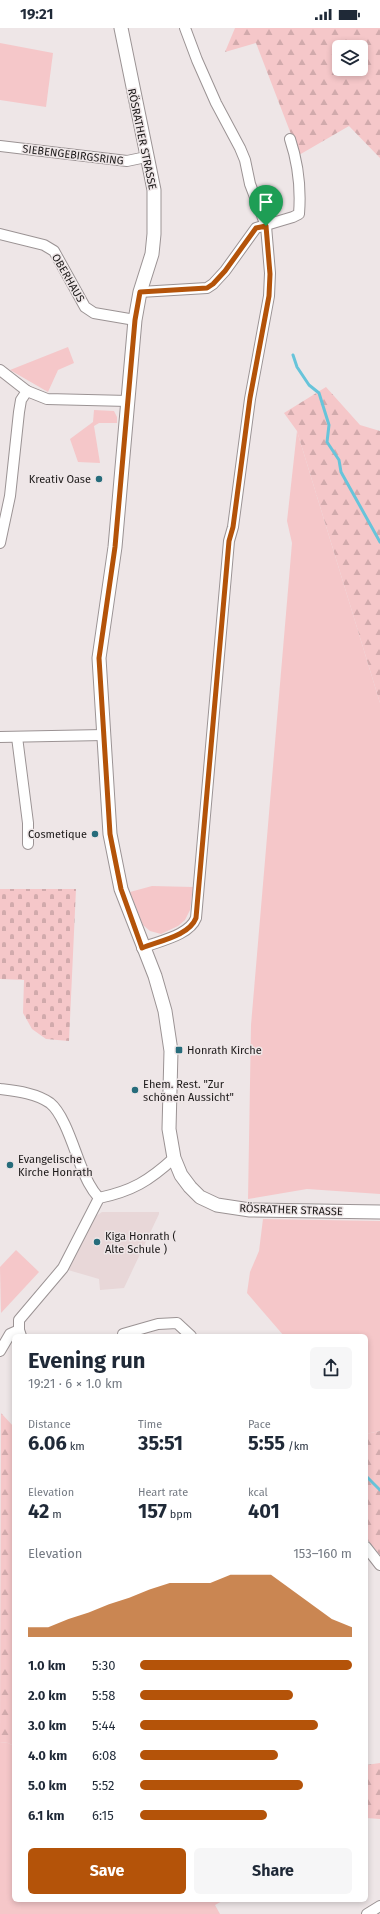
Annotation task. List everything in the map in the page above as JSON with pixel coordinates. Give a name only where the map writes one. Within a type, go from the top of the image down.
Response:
[{"type":"street","name":"RÖSRATHER STRASSE","points":[[120,28],[154,190],[154,234],[152,254],[140,292],[135,320],[115,547],[100,653],[109,827],[114,862],[121,889],[163,1004],[171,1044],[169,1129],[174,1158],[181,1175],[190,1187],[200,1197],[217,1205],[250,1210],[380,1212]]},
{"type":"street","points":[[142,948],[186,930],[193,925],[196,918],[229,541],[233,527],[250,398],[269,296],[270,274],[266,226],[250,184],[240,148],[196,60],[185,28]]},
{"type":"street","points":[[140,292],[207,288],[213,284],[225,271],[256,228],[293,218],[299,214],[300,190],[295,154],[290,139]]},
{"type":"street","name":"SIEBENGEBIRGSRING","points":[[0,146],[127,161],[146,157]]},
{"type":"street","name":"OBERHAUS","points":[[0,234],[44,245],[54,251],[85,307],[94,313],[135,320]]},
{"type":"street","points":[[0,370],[27,392],[47,399],[128,401]]},
{"type":"street","points":[[0,543],[10,496],[21,400],[27,392]]},
{"type":"street","points":[[0,737],[104,735]]},
{"type":"street","points":[[17,737],[28,823],[28,844]]},
{"type":"street","points":[[0,1089],[27,1094],[49,1103],[54,1107],[66,1129],[89,1184],[99,1198]]},
{"type":"street","points":[[99,1198],[122,1193],[148,1180],[174,1158]]},
{"type":"street","points":[[0,1351],[10,1334],[20,1333],[20,1320],[63,1268],[99,1198]]},
{"type":"street","points":[[123,1334],[158,1324],[177,1323],[189,1334]]},
{"type":"street","points":[[368,1550],[380,1565]]},
{"type":"street","points":[[367,1914],[380,1906]]},
{"type":"shaded area","points":[[102,1212],[159,1212],[124,1288],[100,1290],[99,1279],[68,1270],[93,1218]]},
{"type":"green space","points":[[235,28],[380,28],[380,158],[349,126],[299,155],[256,43],[225,52]]},
{"type":"green space","points":[[0,43],[53,53],[46,107],[0,100]]},
{"type":"green space","points":[[68,347],[74,363],[58,370],[48,392],[10,370]]},
{"type":"green space","points":[[326,387],[360,425],[380,431],[380,703],[297,431],[284,413]]},
{"type":"green space","points":[[94,410],[114,411],[117,417],[117,423],[99,423],[94,426],[100,463],[78,462],[70,439],[93,422]]},
{"type":"green space","points":[[297,431],[380,703],[380,1194],[307,1189],[248,1199],[251,1025],[292,543],[287,521]]},
{"type":"green space","points":[[152,886],[193,887],[190,910],[185,920],[178,926],[161,934],[150,931],[143,925],[130,892]]},
{"type":"green space","points":[[0,889],[76,889],[69,1041],[46,1039],[32,1029],[23,1013],[24,980],[0,979]]},
{"type":"green space","points":[[263,1219],[380,1221],[380,1431],[368,1434],[368,1334],[282,1334],[247,1293],[250,1272],[259,1251]]},
{"type":"green space","points":[[16,1250],[39,1272],[1,1313],[0,1267]]},
{"type":"green space","points":[[1,1413],[12,1425],[12,1745],[0,1742]]},
{"type":"green space","points":[[380,1431],[380,1555],[368,1540],[368,1434]]},
{"type":"green space","points":[[0,1742],[12,1745],[12,1902],[220,1902],[215,1905],[220,1914],[0,1914]]},
{"type":"green space","points":[[380,1763],[380,1819],[368,1818],[368,1765]]},
{"type":"waterway","points":[[293,355],[297,367],[309,385],[319,393],[329,425],[327,442],[339,460],[341,472],[380,542]]},
{"type":"waterway","points":[[368,1478],[380,1490]]},
{"type":"place","name":"Kreativ Oase","points":[[99,479]]},
{"type":"place","name":"Cosmetique","points":[[95,834]]},
{"type":"place","name":"Honrath Kirche","points":[[179,1050]]},
{"type":"place","name":"Ehem. Rest. \"Zur schönen Aussicht\"","points":[[135,1090]]},
{"type":"place","name":"Evangelische Kirche Honrath","points":[[10,1165]]},
{"type":"place","name":"Kiga Honrath ( Alte Schule )","points":[[97,1242]]},
{"type":"route","points":[[266,226],[270,274],[269,296],[243,440],[233,527],[229,541],[196,918],[193,925],[186,930],[142,948],[121,889],[114,862],[107,806],[99,658],[115,547],[125,451],[135,320],[140,292],[207,288],[213,284],[225,271],[256,228],[266,226]]}]
